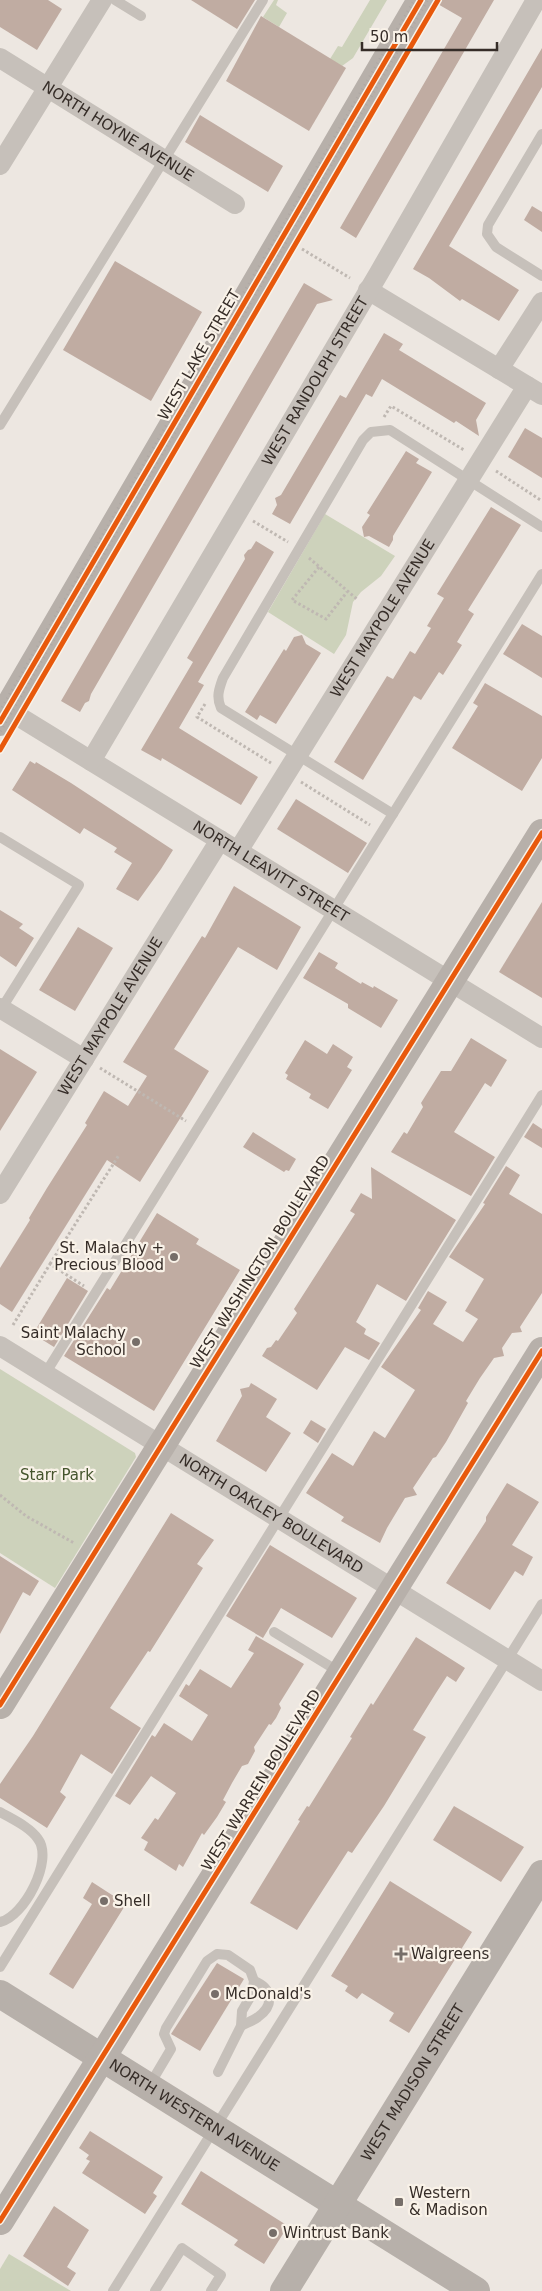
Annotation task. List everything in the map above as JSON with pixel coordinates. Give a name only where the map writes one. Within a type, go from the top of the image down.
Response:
[{"type":"street","points":[[0,165],[102,0]]},
{"type":"street","name":"WEST LAKE STREET","points":[[2,712],[421,0]]},
{"type":"street","name":"WEST RANDOLPH STREET","points":[[91,761],[536,0]]},
{"type":"street","name":"NORTH HOYNE AVENUE","points":[[0,58],[235,204]]},
{"type":"street","points":[[368,290],[534,390]]},
{"type":"street","points":[[499,369],[542,302]]},
{"type":"street","name":"WEST MAYPOLE AVENUE","points":[[238,852],[468,479],[534,390]]},
{"type":"street","name":"NORTH LEAVITT STREET","points":[[2,712],[91,761],[542,1038]]},
{"type":"street","name":"WEST WASHINGTON BOULEVARD","points":[[0,1705],[542,833]]},
{"type":"street","name":"WEST MAYPOLE AVENUE","points":[[0,1194],[220,840]]},
{"type":"street","points":[[0,1009],[84,1060]]},
{"type":"street","name":"NORTH OAKLEY BOULEVARD","points":[[0,1346],[542,1681]]},
{"type":"street","name":"WEST WARREN BOULEVARD","points":[[0,2221],[542,1351]]},
{"type":"street","name":"WEST MADISON STREET","points":[[284,2291],[542,1874]]},
{"type":"street","name":"NORTH WESTERN AVENUE","points":[[0,1994],[338,2205],[460,2284]]},
{"type":"lane","points":[[115,0],[141,16]]},
{"type":"lane","points":[[0,425],[263,0]]},
{"type":"lane","points":[[542,134],[488,225],[487,234],[496,247],[542,276]]},
{"type":"lane","points":[[393,814],[221,708],[218,701],[218,691],[223,678],[363,440],[371,432],[390,430],[542,527]]},
{"type":"lane","points":[[45,1374],[542,574]]},
{"type":"lane","points":[[0,837],[79,885],[0,1009]]},
{"type":"lane","points":[[0,1967],[542,1095]]},
{"type":"lane","points":[[113,2291],[542,1604]]},
{"type":"lane","points":[[274,1632],[342,1673]]},
{"type":"lane","points":[[0,1812],[38,1839],[42,1851],[42,1868],[30,1895],[13,1916],[0,1922]]},
{"type":"lane","points":[[148,2087],[171,2049],[164,2034],[166,2028],[207,1961],[217,1954],[228,1955],[250,1970],[254,1981],[252,1994],[242,2011],[241,2026],[218,2072]]},
{"type":"lane","points":[[241,2026],[260,2016],[266,2008],[269,1998],[269,1992],[263,1984],[254,1981]]},
{"type":"lane","points":[[155,2291],[182,2248],[221,2274],[211,2291]]},
{"type":"path","points":[[302,249],[350,278]]},
{"type":"path","points":[[492,468],[542,501]]},
{"type":"path","points":[[319,567],[292,600],[326,619],[347,592]]},
{"type":"path","points":[[300,781],[382,832]]},
{"type":"path","points":[[84,1060],[198,1128]]},
{"type":"path","points":[[13,1325],[119,1155]]},
{"type":"path","points":[[50,1264],[96,1293]]},
{"type":"path","points":[[0,1495],[26,1516],[74,1543]]},
{"type":"green space","points":[[274,0],[278,0],[276,5],[287,13],[279,27],[263,17]]},
{"type":"green space","points":[[370,0],[387,0],[353,58],[342,66],[330,59],[338,46],[342,47]]},
{"type":"green space","points":[[325,514],[395,556],[381,576],[361,592],[353,602],[346,635],[334,654],[268,612]]},
{"type":"green space","name":"Starr Park","points":[[0,1369],[135,1453],[136,1457],[55,1588],[0,1553]]},
{"type":"green space","points":[[9,2254],[71,2291],[0,2291],[0,2269]]},
{"type":"building","points":[[0,0],[48,0],[62,9],[37,50],[0,27]]},
{"type":"building","points":[[191,0],[255,0],[237,29]]},
{"type":"building","points":[[437,0],[494,0],[356,238],[340,228],[462,18],[436,3]]},
{"type":"building","points":[[261,16],[346,68],[309,131],[226,81]]},
{"type":"building","points":[[542,48],[542,87],[449,246],[519,290],[499,321],[462,299],[460,301],[429,278],[413,269]]},
{"type":"building","points":[[200,115],[283,166],[268,192],[185,142]]},
{"type":"building","points":[[532,206],[542,212],[542,232],[524,220]]},
{"type":"building","points":[[115,261],[202,312],[151,401],[63,350]]},
{"type":"building","points":[[304,283],[333,300],[317,304],[91,694],[89,701],[85,703],[80,712],[61,701]]},
{"type":"building","points":[[384,333],[403,344],[399,350],[486,403],[476,420],[479,436],[382,379],[372,397],[366,394],[290,524],[272,514],[277,505],[275,498],[281,495],[340,395],[346,398]]},
{"type":"building","points":[[525,428],[542,438],[542,478],[508,457]]},
{"type":"building","points":[[406,451],[419,459],[416,463],[432,472],[393,536],[389,547],[369,536],[364,537],[362,527],[370,515],[367,513]]},
{"type":"building","points":[[491,507],[521,525],[468,610],[474,614],[457,642],[462,645],[443,675],[439,672],[421,700],[414,696],[363,780],[334,762],[387,676],[393,679],[410,651],[415,654],[431,628],[427,626],[444,598],[437,594]]},
{"type":"building","points":[[256,541],[274,552],[198,682],[204,685],[179,728],[258,777],[241,805],[162,758],[161,761],[141,750],[193,662],[187,658],[245,559],[244,555]]},
{"type":"building","points":[[522,624],[542,636],[542,678],[503,654]]},
{"type":"building","points":[[302,635],[306,644],[321,653],[276,724],[260,715],[257,720],[245,712],[284,649],[286,651],[294,637]]},
{"type":"building","points":[[485,683],[542,716],[542,758],[522,791],[452,748],[478,706],[473,703]]},
{"type":"building","points":[[30,761],[35,764],[36,762],[71,783],[173,850],[138,901],[116,889],[132,863],[114,852],[117,848],[84,828],[80,834],[12,790]]},
{"type":"building","points":[[296,799],[367,843],[348,873],[277,829]]},
{"type":"building","points":[[234,886],[301,927],[277,970],[238,947],[174,1049],[209,1071],[186,1109],[140,1182],[107,1160],[12,1312],[0,1304],[0,1268],[87,1125],[85,1123],[104,1091],[128,1106],[147,1076],[123,1062],[202,936],[205,938]]},
{"type":"building","points":[[542,902],[542,998],[499,972]]},
{"type":"building","points":[[0,910],[23,924],[19,928],[34,938],[16,967],[0,956]]},
{"type":"building","points":[[78,927],[113,948],[75,1011],[39,990]]},
{"type":"building","points":[[319,952],[338,963],[335,968],[361,984],[362,982],[373,988],[374,986],[398,1000],[381,1028],[348,1008],[348,1004],[303,978]]},
{"type":"building","points":[[471,1038],[507,1060],[491,1087],[485,1083],[454,1132],[495,1157],[471,1196],[391,1152],[404,1132],[407,1134],[423,1107],[421,1103],[441,1071],[451,1071]]},
{"type":"building","points":[[305,1040],[327,1054],[333,1044],[353,1057],[347,1067],[352,1070],[328,1109],[309,1098],[311,1094],[286,1079],[288,1075],[285,1073]]},
{"type":"building","points":[[0,1049],[37,1072],[0,1131]]},
{"type":"building","points":[[533,1123],[542,1129],[542,1148],[524,1137]]},
{"type":"building","points":[[253,1132],[296,1159],[289,1171],[286,1170],[284,1172],[243,1147]]},
{"type":"building","points":[[506,1166],[520,1175],[509,1194],[542,1214],[542,1293],[520,1327],[522,1332],[512,1333],[502,1348],[504,1356],[494,1358],[480,1378],[466,1401],[468,1403],[446,1442],[413,1488],[417,1495],[405,1498],[380,1543],[341,1521],[344,1517],[306,1493],[332,1453],[353,1466],[374,1431],[385,1438],[415,1390],[381,1367],[421,1310],[418,1308],[428,1291],[447,1302],[433,1324],[463,1342],[478,1319],[465,1311],[484,1279],[449,1257],[485,1204],[483,1203]]},
{"type":"building","points":[[371,1167],[456,1220],[406,1301],[377,1284],[356,1322],[366,1329],[364,1334],[380,1343],[369,1360],[345,1347],[317,1390],[262,1356],[267,1348],[271,1347],[276,1340],[278,1341],[297,1313],[294,1309],[355,1214],[350,1211],[361,1193],[372,1199]]},
{"type":"building","points":[[157,1213],[199,1239],[196,1244],[240,1270],[154,1411],[64,1356],[107,1288],[110,1290]]},
{"type":"building","points":[[67,1278],[88,1291],[54,1347],[33,1334]]},
{"type":"building","points":[[251,1383],[277,1399],[266,1417],[291,1433],[266,1472],[216,1441],[242,1396],[240,1389],[249,1387]]},
{"type":"building","points":[[311,1420],[326,1429],[318,1443],[303,1433]]},
{"type":"building","points":[[507,1483],[539,1502],[512,1545],[533,1557],[523,1576],[515,1571],[490,1610],[446,1583],[486,1521],[486,1517]]},
{"type":"building","points":[[171,1513],[214,1540],[197,1564],[203,1568],[150,1652],[148,1651],[110,1708],[141,1728],[112,1774],[81,1754],[60,1792],[66,1797],[47,1828],[0,1798],[0,1784],[33,1736]]},
{"type":"building","points":[[270,1545],[357,1598],[332,1638],[281,1608],[263,1638],[226,1616]]},
{"type":"building","points":[[0,1556],[39,1581],[30,1596],[23,1592],[0,1634]]},
{"type":"building","points":[[256,1636],[304,1664],[279,1704],[281,1708],[276,1718],[271,1725],[269,1724],[254,1747],[255,1751],[248,1764],[242,1766],[232,1783],[223,1800],[226,1802],[217,1817],[204,1835],[202,1833],[183,1867],[179,1864],[176,1871],[144,1850],[148,1842],[141,1838],[155,1818],[158,1820],[176,1793],[151,1776],[130,1805],[115,1796],[152,1735],[155,1737],[164,1723],[192,1741],[208,1715],[179,1696],[186,1684],[189,1686],[200,1669],[231,1688],[254,1653],[248,1650]]},
{"type":"building","points":[[416,1637],[465,1668],[456,1682],[447,1676],[436,1693],[413,1730],[426,1737],[384,1806],[352,1853],[348,1851],[297,1930],[250,1903],[300,1821],[298,1820],[307,1806],[309,1807],[352,1738],[350,1737],[371,1703],[373,1705]]},
{"type":"building","points":[[454,1806],[524,1847],[501,1882],[433,1840]]},
{"type":"building","name":"Walgreens","points":[[390,1881],[472,1932],[409,2033],[389,2021],[394,2013],[362,1993],[357,1999],[345,1991],[348,1986],[331,1976]]},
{"type":"building","name":"Shell","points":[[92,1882],[126,1904],[73,1989],[49,1974],[92,1904],[83,1898]]},
{"type":"building","name":"McDonald's","points":[[217,1963],[244,1979],[200,2051],[171,2034]]},
{"type":"building","points":[[90,2131],[163,2177],[153,2193],[157,2196],[145,2214],[82,2173],[90,2161],[86,2159],[89,2155],[79,2148]]},
{"type":"building","points":[[201,2171],[288,2226],[264,2264],[234,2245],[238,2240],[181,2204]]},
{"type":"building","points":[[54,2206],[89,2230],[67,2267],[76,2273],[68,2286],[23,2256]]},
{"type":"railway","points":[[0,712],[415,0]]},
{"type":"railway","points":[[0,731],[427,0]]},
{"type":"cycle path","points":[[0,722],[421,0]]},
{"type":"cycle path","points":[[0,750],[438,0]]},
{"type":"cycle path","points":[[0,1705],[542,833]]},
{"type":"cycle path","points":[[0,2221],[542,1351]]},
{"type":"place","name":"St. Malachy + Precious Blood","points":[[174,1257]]},
{"type":"place","name":"Saint Malachy School","points":[[136,1342]]},
{"type":"place","name":"Shell","points":[[104,1901]]},
{"type":"place","name":"Walgreens","points":[[401,1954]]},
{"type":"place","name":"McDonald's","points":[[215,1994]]},
{"type":"place","name":"Western & Madison","points":[[399,2202]]},
{"type":"place","name":"Wintrust Bank","points":[[273,2233]]}]
